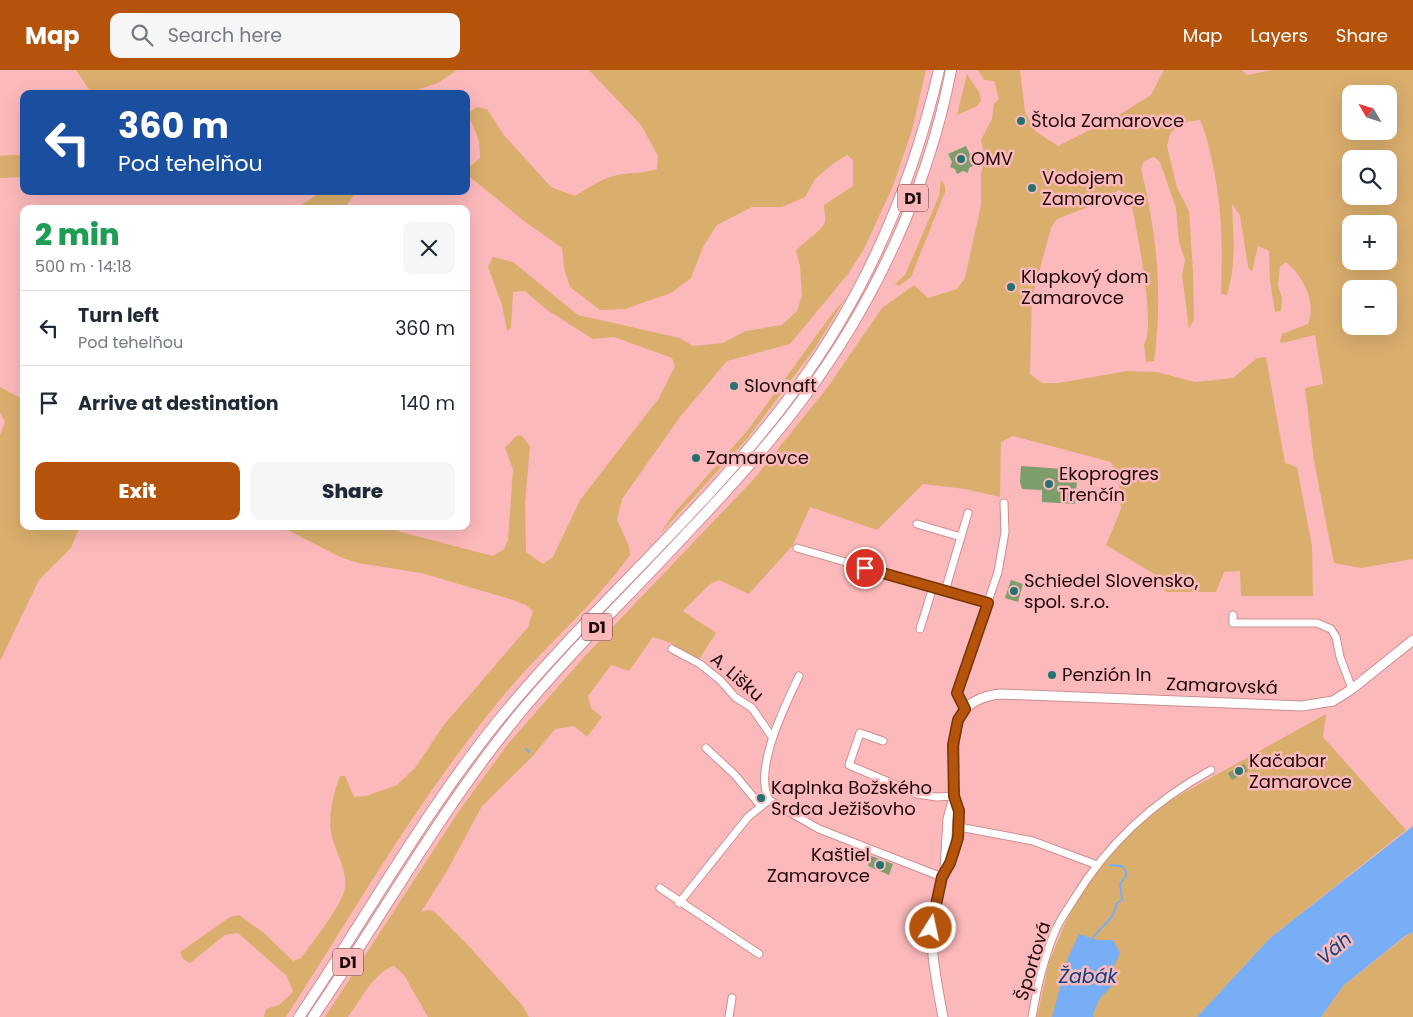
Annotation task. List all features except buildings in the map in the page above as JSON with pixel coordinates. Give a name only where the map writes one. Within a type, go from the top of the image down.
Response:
[{"type":"highway","name":"D1","points":[[299,1017],[427,818],[506,711],[551,660],[722,479],[772,420],[814,364],[866,276],[896,208],[918,150],[939,70]]},
{"type":"highway","name":"D1","points":[[313,1017],[435,827],[515,719],[560,666],[744,472],[781,427],[830,360],[876,282],[908,211],[931,146],[951,70]]},
{"type":"main road","name":"Zamarovská","points":[[965,709],[980,698],[1001,694],[1302,706],[1333,701],[1352,689],[1413,640]]},
{"type":"main road","points":[[943,1017],[933,966],[931,928],[943,874],[948,819],[954,796],[954,735],[958,720],[965,709]]},
{"type":"main road","points":[[943,874],[956,848],[959,827],[959,811],[954,796]]},
{"type":"street","points":[[965,709],[957,693],[988,603],[1002,553],[1004,503]]},
{"type":"street","points":[[945,591],[968,513]]},
{"type":"street","points":[[917,524],[961,537]]},
{"type":"street","points":[[798,548],[988,603]]},
{"type":"street","points":[[920,629],[933,587]]},
{"type":"street","points":[[1233,615],[1233,623],[1317,623],[1331,629],[1336,637],[1340,657],[1352,689]]},
{"type":"street","name":"A. Lišku","points":[[672,649],[700,664],[720,680],[735,697],[752,708],[772,737]]},
{"type":"street","name":"A. Lišku","points":[[769,800],[764,784],[772,737],[798,676]]},
{"type":"street","points":[[883,742],[860,733],[849,765],[917,794],[937,797],[954,796]]},
{"type":"street","points":[[706,748],[735,775],[760,805]]},
{"type":"street","name":"Športová","points":[[1032,1017],[1038,985],[1056,929],[1097,865],[1112,846],[1144,814],[1182,786],[1211,770]]},
{"type":"street","points":[[680,903],[748,817],[760,805],[769,800],[819,829],[943,874]]},
{"type":"street","points":[[959,827],[1033,841],[1097,865]]},
{"type":"street","points":[[660,888],[759,954]]},
{"type":"street","points":[[729,1017],[732,998]]},
{"type":"shaded area","points":[[76,70],[457,70],[438,83],[417,90],[89,90]]},
{"type":"shaded area","points":[[589,70],[926,70],[912,130],[893,186],[864,249],[848,274],[790,344],[727,361],[680,417],[622,499],[617,520],[629,546],[630,555],[583,611],[515,682],[469,738],[414,816],[286,1017],[264,1017],[266,1009],[279,1005],[293,992],[287,976],[238,933],[225,935],[190,963],[183,959],[180,952],[230,917],[239,915],[264,933],[293,961],[301,958],[333,913],[345,887],[344,873],[330,826],[332,804],[340,776],[345,776],[354,797],[366,796],[397,785],[415,768],[443,726],[528,627],[533,611],[526,605],[513,600],[421,573],[358,563],[340,557],[288,530],[395,530],[493,556],[504,549],[508,540],[513,469],[505,448],[516,436],[521,435],[530,446],[525,504],[526,552],[543,564],[553,557],[580,500],[659,398],[675,366],[672,358],[614,337],[593,339],[547,310],[525,291],[513,292],[511,328],[507,331],[502,305],[488,267],[493,257],[513,262],[578,315],[680,338],[693,346],[723,343],[746,331],[782,325],[797,311],[802,295],[800,266],[796,251],[825,222],[824,205],[853,186],[853,160],[847,155],[815,179],[805,197],[782,207],[752,207],[717,225],[703,247],[691,278],[671,293],[625,309],[600,310],[570,287],[564,268],[562,248],[524,221],[470,177],[470,166],[480,158],[479,141],[470,118],[470,112],[477,107],[487,109],[503,134],[551,187],[575,196],[610,177],[657,169],[658,156],[641,125]]},
{"type":"shaded area","points":[[978,70],[1020,70],[1025,111],[1035,131],[1058,146],[1114,118],[1151,95],[1164,70],[1242,70],[1247,75],[1272,70],[1413,70],[1413,559],[1361,568],[1334,563],[1314,461],[1305,388],[1323,384],[1315,335],[1282,343],[1280,341],[1282,334],[1308,324],[1311,307],[1307,290],[1298,275],[1286,262],[1280,267],[1278,285],[1282,298],[1281,311],[1275,312],[1270,281],[1269,251],[1258,246],[1252,272],[1248,267],[1240,215],[1232,204],[1234,248],[1232,274],[1227,295],[1221,294],[1222,244],[1220,211],[1208,145],[1200,120],[1180,123],[1170,134],[1167,146],[1177,188],[1189,211],[1194,318],[1189,329],[1182,275],[1185,260],[1179,242],[1176,208],[1160,162],[1154,157],[1144,161],[1141,169],[1155,241],[1157,265],[1158,313],[1154,361],[1146,362],[1144,344],[1147,334],[1147,296],[1130,196],[1119,190],[1096,204],[1057,219],[1051,228],[1032,298],[1030,374],[1042,383],[1058,383],[1128,371],[1157,372],[1195,382],[1233,378],[1257,358],[1266,357],[1285,463],[1297,467],[1312,546],[1313,596],[1241,596],[1240,571],[1224,572],[1216,592],[1166,592],[1154,574],[1106,545],[1121,509],[1118,476],[1111,462],[1013,436],[1001,442],[1000,497],[965,489],[923,484],[877,530],[810,507],[793,545],[749,594],[719,580],[710,584],[683,611],[716,633],[698,661],[671,643],[653,637],[629,671],[611,665],[588,696],[591,708],[602,717],[587,737],[574,726],[555,729],[532,757],[482,806],[447,871],[421,912],[428,910],[435,912],[467,944],[522,1005],[529,1017],[428,1017],[404,975],[394,966],[380,974],[348,1017],[325,1017],[459,811],[508,744],[584,657],[753,480],[827,388],[882,308],[914,285],[928,298],[957,289],[965,278],[981,205],[981,173],[985,158],[981,140],[992,119],[994,104],[999,99],[994,81],[984,80]]},
{"type":"shaded area","points":[[967,74],[979,92],[981,101],[977,106],[957,115]]},
{"type":"shaded area","points":[[20,155],[20,177],[0,178],[0,156]]},
{"type":"shaded area","points":[[941,179],[945,186],[945,192],[911,277],[899,286],[895,284],[905,275],[939,196]]},
{"type":"shaded area","points":[[316,195],[354,195],[347,205],[301,205]]},
{"type":"shaded area","points":[[845,299],[815,348],[747,439],[660,534],[674,513],[748,430],[832,314]]},
{"type":"shaded area","points":[[0,387],[20,398],[20,530],[78,530],[71,548],[39,580],[0,661],[0,435],[5,422],[0,412]]},
{"type":"shaded area","points":[[1326,714],[1323,737],[1406,830],[1270,938],[1197,1017],[1037,1017],[1049,962],[1068,917],[1108,851],[1151,811]]},
{"type":"shaded area","points":[[1413,932],[1413,1017],[1321,1017],[1343,986]]},
{"type":"water","name":"Váh","points":[[1413,826],[1413,932],[1405,936],[1343,986],[1321,1017],[1197,1017],[1270,938]]},
{"type":"water","name":"Žabák","points":[[1079,934],[1097,940],[1113,940],[1120,953],[1111,973],[1111,987],[1100,998],[1093,1014],[1094,1017],[1052,1017],[1068,958]]},
{"type":"waterway","points":[[526,749],[529,752]]},
{"type":"waterway","points":[[1093,938],[1111,918],[1117,903],[1122,900],[1120,884],[1126,876],[1126,871],[1122,866],[1110,865]]},
{"type":"place","name":"Štola Zamarovce","points":[[1021,121]]},
{"type":"place","name":"OMV","points":[[961,159]]},
{"type":"place","name":"Vodojem Zamarovce","points":[[1032,188]]},
{"type":"place","name":"Klapkový dom Zamarovce","points":[[1011,287]]},
{"type":"place","name":"Slovnaft","points":[[734,386]]},
{"type":"place","name":"Zamarovce","points":[[696,458]]},
{"type":"place","name":"Ekoprogres Trenčín","points":[[1049,484]]},
{"type":"place","name":"Schiedel Slovensko, spol. s.r.o.","points":[[1014,591]]},
{"type":"place","name":"Penzión In","points":[[1052,675]]},
{"type":"place","name":"Kačabar Zamarovce","points":[[1239,771]]},
{"type":"place","name":"Kaplnka Božského Srdca Ježišovho","points":[[761,798]]},
{"type":"place","name":"Kaštiel Zamarovce","points":[[880,865]]},
{"type":"route","points":[[865,568],[988,603],[962,673],[957,693],[965,709],[958,720],[953,745],[954,796],[959,811],[958,838],[950,863],[942,877],[931,928]]}]
